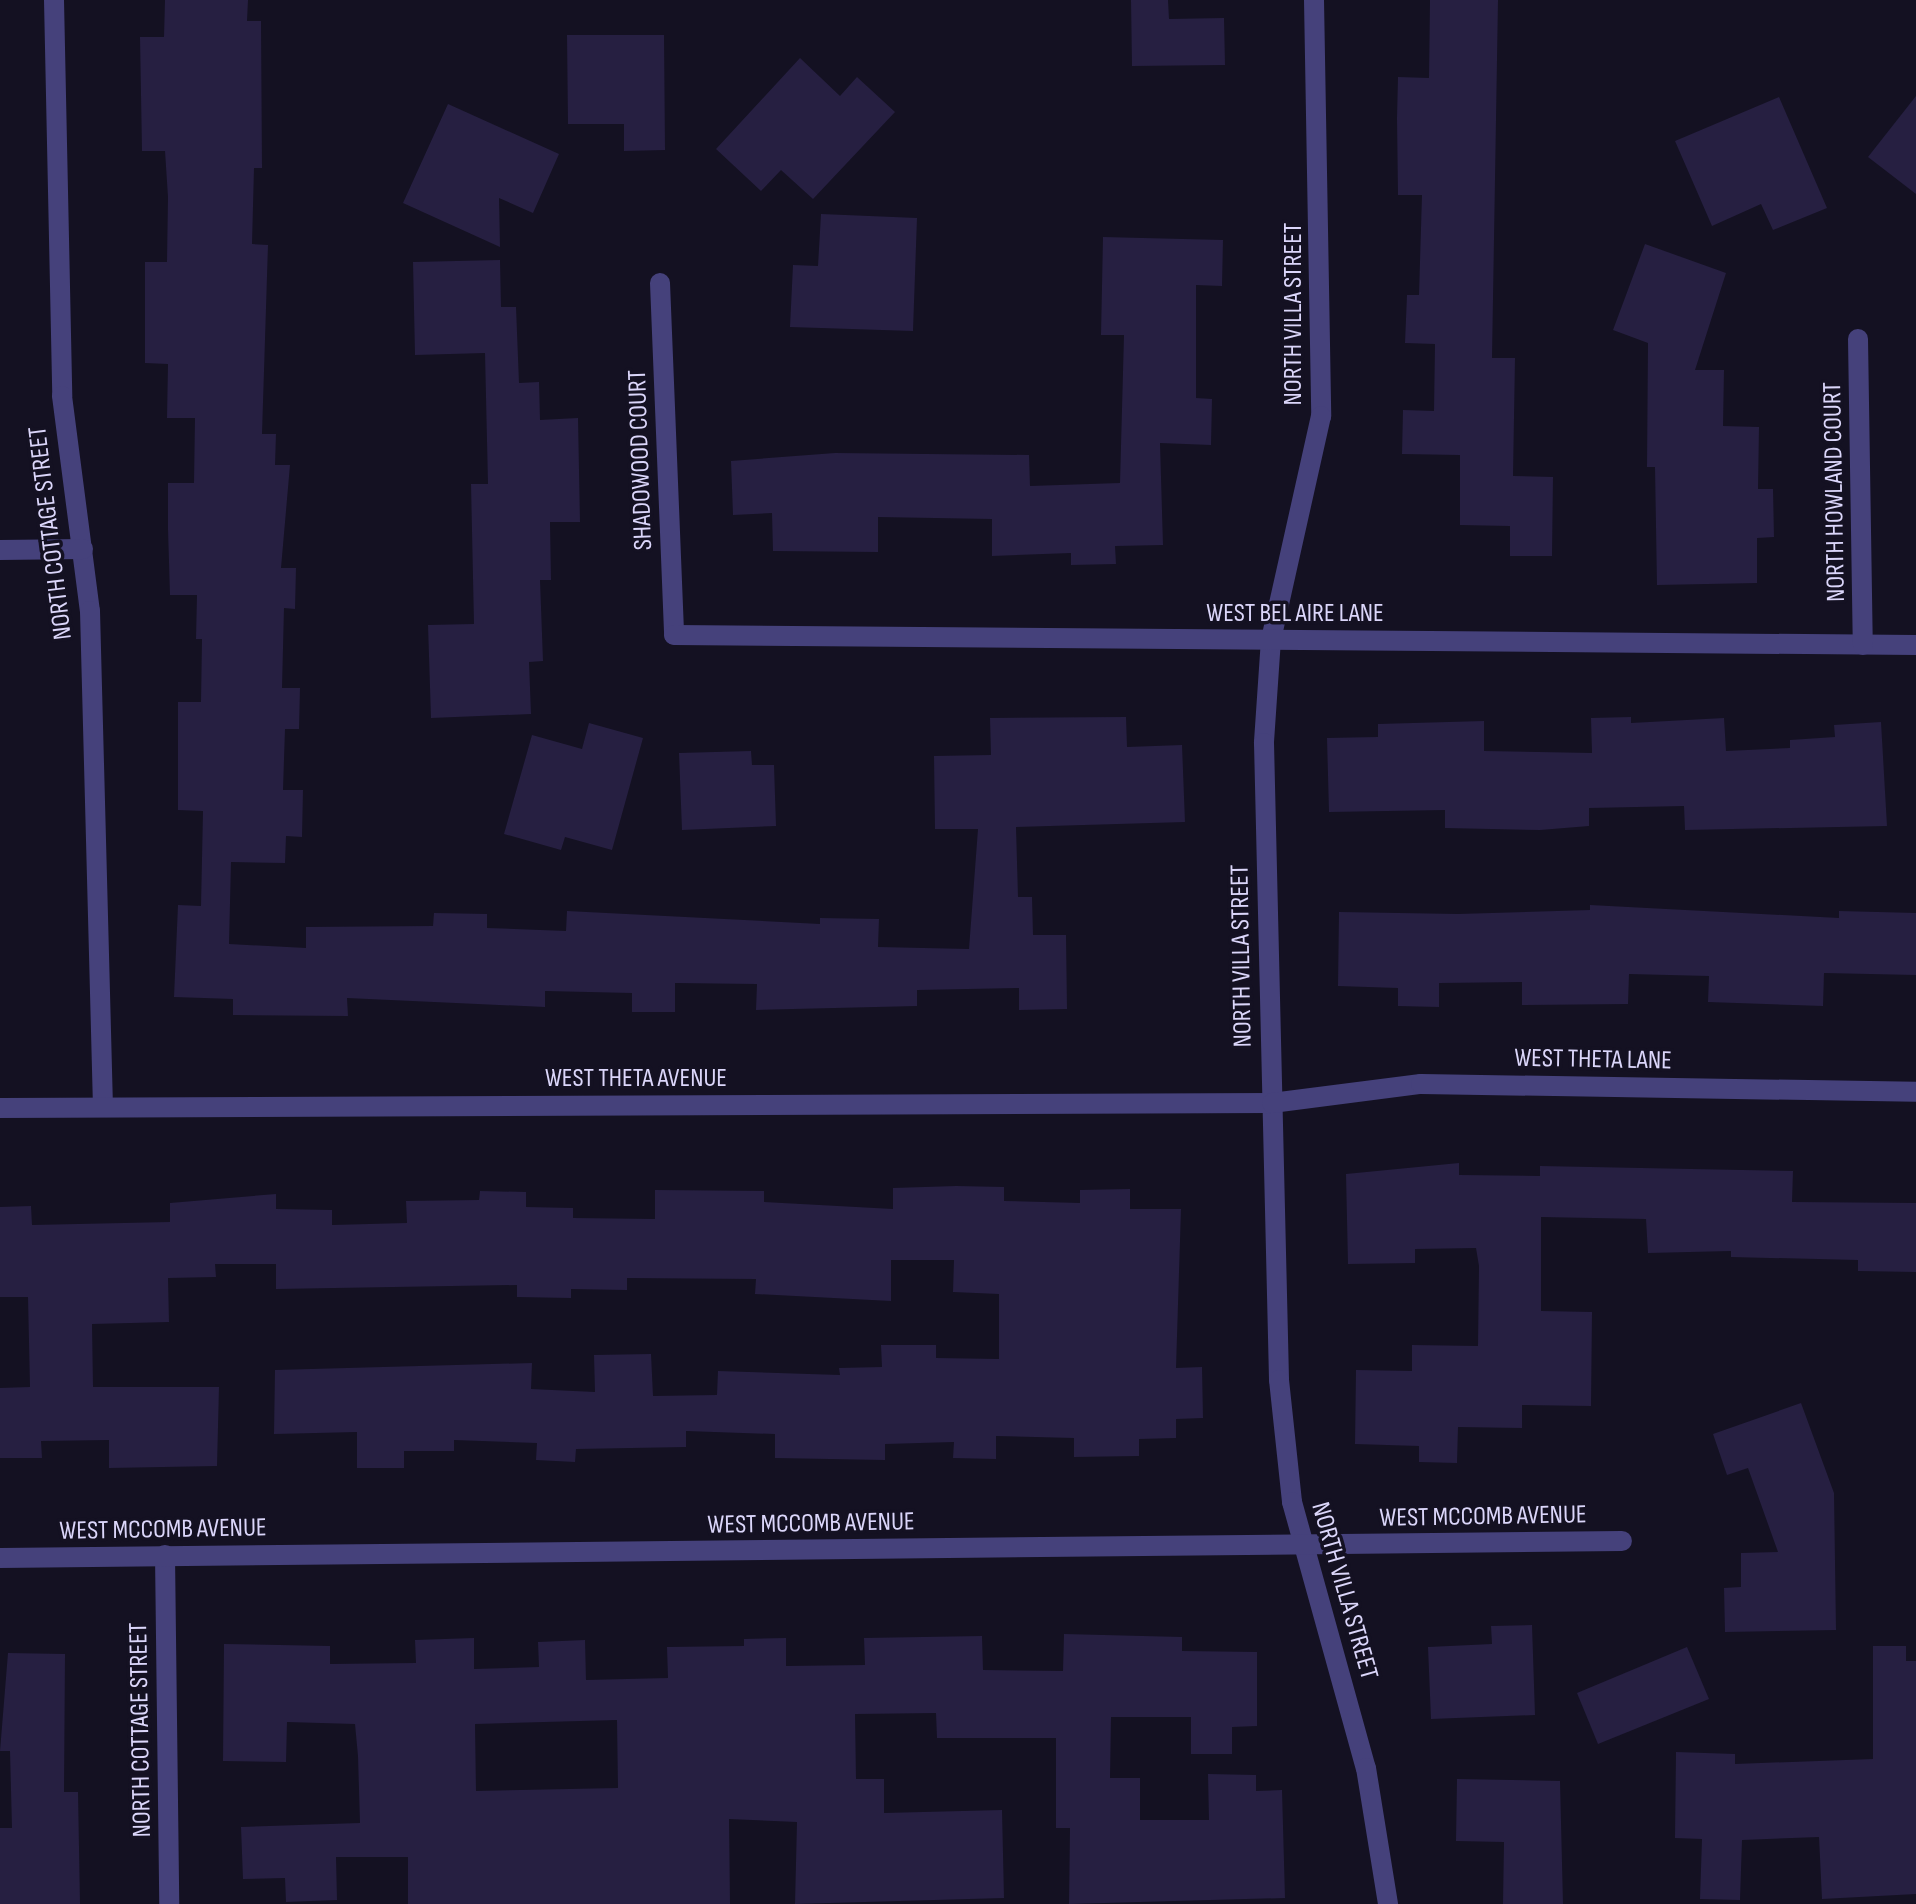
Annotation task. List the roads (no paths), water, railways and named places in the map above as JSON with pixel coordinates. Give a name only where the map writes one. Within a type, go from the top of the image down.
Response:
[{"type":"street","name":"NORTH COTTAGE STREET","points":[[54,0],[62,396],[83,549],[103,1107]]},
{"type":"street","name":"NORTH VILLA STREET","points":[[1314,0],[1321,416],[1271,639],[1264,774],[1279,1380],[1301,1545],[1366,1768],[1388,1904]]},
{"type":"street","name":"SHADOWOOD COURT","points":[[660,283],[674,635]]},
{"type":"street","name":"NORTH HOWLAND COURT","points":[[1858,339],[1863,645]]},
{"type":"street","points":[[0,550],[83,549]]},
{"type":"street","name":"WEST BEL AIRE LANE","points":[[674,635],[1916,645]]},
{"type":"street","name":"WEST THETA LANE","points":[[1272,1103],[1421,1084],[1916,1092]]},
{"type":"street","name":"WEST THETA AVENUE","points":[[0,1108],[1272,1103]]},
{"type":"street","name":"WEST MCCOMB AVENUE","points":[[0,1558],[1622,1541]]},
{"type":"street","name":"NORTH COTTAGE STREET","points":[[165,1555],[169,1904]]}]
